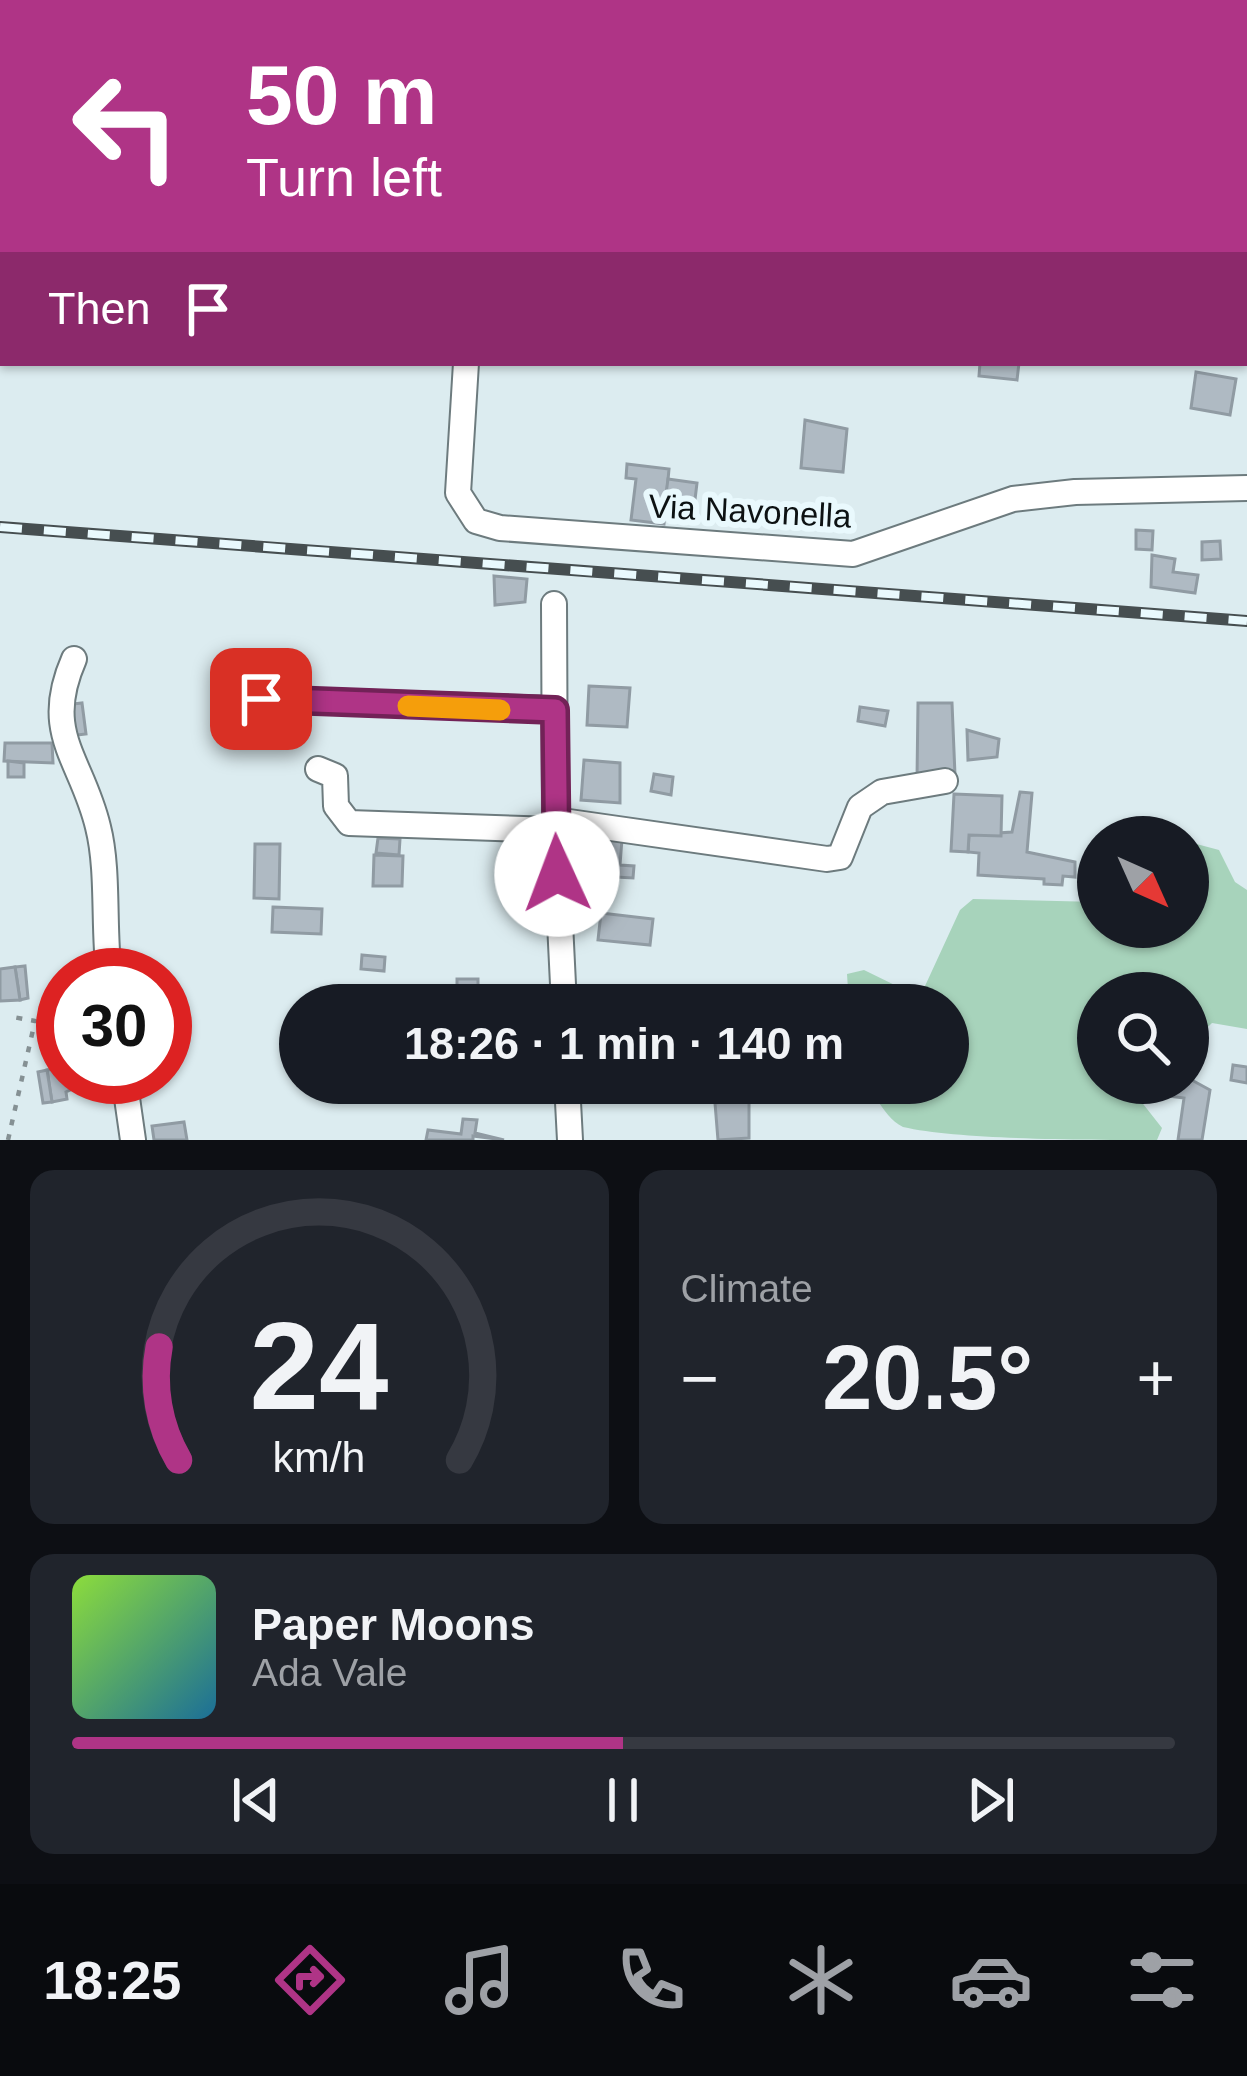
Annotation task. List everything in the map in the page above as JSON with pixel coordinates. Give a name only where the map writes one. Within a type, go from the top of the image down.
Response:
[{"type":"street","name":"Via Navonella","points":[[466,366],[458,493],[476,520],[500,528],[853,554],[1013,499],[1075,492],[1247,488]]},
{"type":"street","points":[[554,604],[555,825],[563,984]]},
{"type":"street","points":[[74,659],[58,718],[68,756],[99,829],[108,948]]},
{"type":"street","points":[[261,699],[555,710]]},
{"type":"street","points":[[318,769],[335,776],[336,806],[349,823],[555,825],[827,859],[841,857],[860,807],[881,792],[945,781]]},
{"type":"street","points":[[128,1104],[133,1140]]},
{"type":"street","points":[[568,1104],[570,1140]]},
{"type":"path","points":[[8,1140],[35,1021],[13,1017]]},
{"type":"green space","points":[[1209,847],[1219,850],[1235,882],[1247,890],[1247,1029],[1209,1026],[1209,972],[1077,972],[1077,1104],[1143,1104],[1162,1128],[1157,1140],[957,1135],[903,1127],[880,1104],[969,1104],[969,984],[926,984],[960,910],[973,899],[1077,901],[1077,948],[1209,948]]},
{"type":"green space","points":[[864,970],[893,984],[848,984],[847,974]]},
{"type":"building","points":[[980,366],[1019,366],[1017,380],[979,376]]},
{"type":"building","points":[[1196,372],[1236,379],[1230,415],[1191,408]]},
{"type":"building","points":[[805,420],[847,429],[843,472],[801,468]]},
{"type":"building","points":[[627,464],[669,469],[664,524],[631,520],[636,479],[626,478]]},
{"type":"building","points":[[668,479],[697,483],[694,508],[665,501]]},
{"type":"building","points":[[1136,530],[1153,531],[1152,550],[1136,549]]},
{"type":"building","points":[[1220,541],[1221,559],[1202,560],[1202,542]]},
{"type":"building","points":[[1152,555],[1175,559],[1173,572],[1198,575],[1195,593],[1151,587]]},
{"type":"building","points":[[494,576],[527,579],[525,602],[495,605]]},
{"type":"building","points":[[290,656],[290,675],[259,677],[258,657]]},
{"type":"building","points":[[589,686],[630,688],[627,727],[587,725]]},
{"type":"building","points":[[82,703],[86,734],[68,736],[64,705]]},
{"type":"building","points":[[918,703],[952,703],[955,775],[917,779]]},
{"type":"building","points":[[860,707],[888,711],[885,726],[858,721]]},
{"type":"building","points":[[967,730],[999,739],[997,757],[968,760]]},
{"type":"building","points":[[5,743],[52,743],[53,763],[4,761]]},
{"type":"building","points":[[584,760],[620,763],[620,803],[581,800]]},
{"type":"building","points":[[8,761],[24,763],[24,777],[8,777]]},
{"type":"building","points":[[654,774],[673,777],[671,795],[651,791]]},
{"type":"building","points":[[1020,792],[1032,793],[1027,852],[1075,862],[1075,877],[1063,876],[1062,885],[1044,884],[1044,879],[978,875],[979,853],[968,852],[969,835],[1012,832]]},
{"type":"building","points":[[954,794],[1002,796],[1001,836],[969,835],[968,852],[951,851]]},
{"type":"building","points":[[583,835],[622,839],[620,865],[634,866],[633,878],[579,875]]},
{"type":"building","points":[[378,838],[400,839],[399,855],[376,853]]},
{"type":"building","points":[[255,844],[280,844],[279,899],[254,898]]},
{"type":"building","points":[[374,855],[403,856],[402,886],[373,886]]},
{"type":"building","points":[[273,907],[322,909],[321,934],[272,932]]},
{"type":"building","points":[[601,913],[653,919],[650,945],[598,940]]},
{"type":"building","points":[[362,955],[385,957],[384,971],[361,969]]},
{"type":"building","points":[[25,966],[28,998],[20,1000],[15,967]]},
{"type":"building","points":[[15,967],[20,1000],[0,1001],[0,969]]},
{"type":"building","points":[[457,979],[478,979],[478,984],[457,984]]},
{"type":"building","points":[[1233,1065],[1247,1067],[1247,1083],[1231,1080]]},
{"type":"building","points":[[715,1104],[749,1104],[749,1138],[718,1140]]},
{"type":"building","points":[[1183,1104],[1208,1104],[1202,1140],[1178,1140]]},
{"type":"building","points":[[463,1119],[477,1120],[475,1133],[504,1140],[473,1136],[473,1140],[426,1140],[428,1130],[461,1134]]},
{"type":"building","points":[[184,1122],[187,1140],[154,1140],[152,1126]]},
{"type":"railway","points":[[0,527],[1247,621]]},
{"type":"slow traffic","points":[[408,706],[500,710]]},
{"type":"route","points":[[261,699],[555,710],[557,874]]}]
